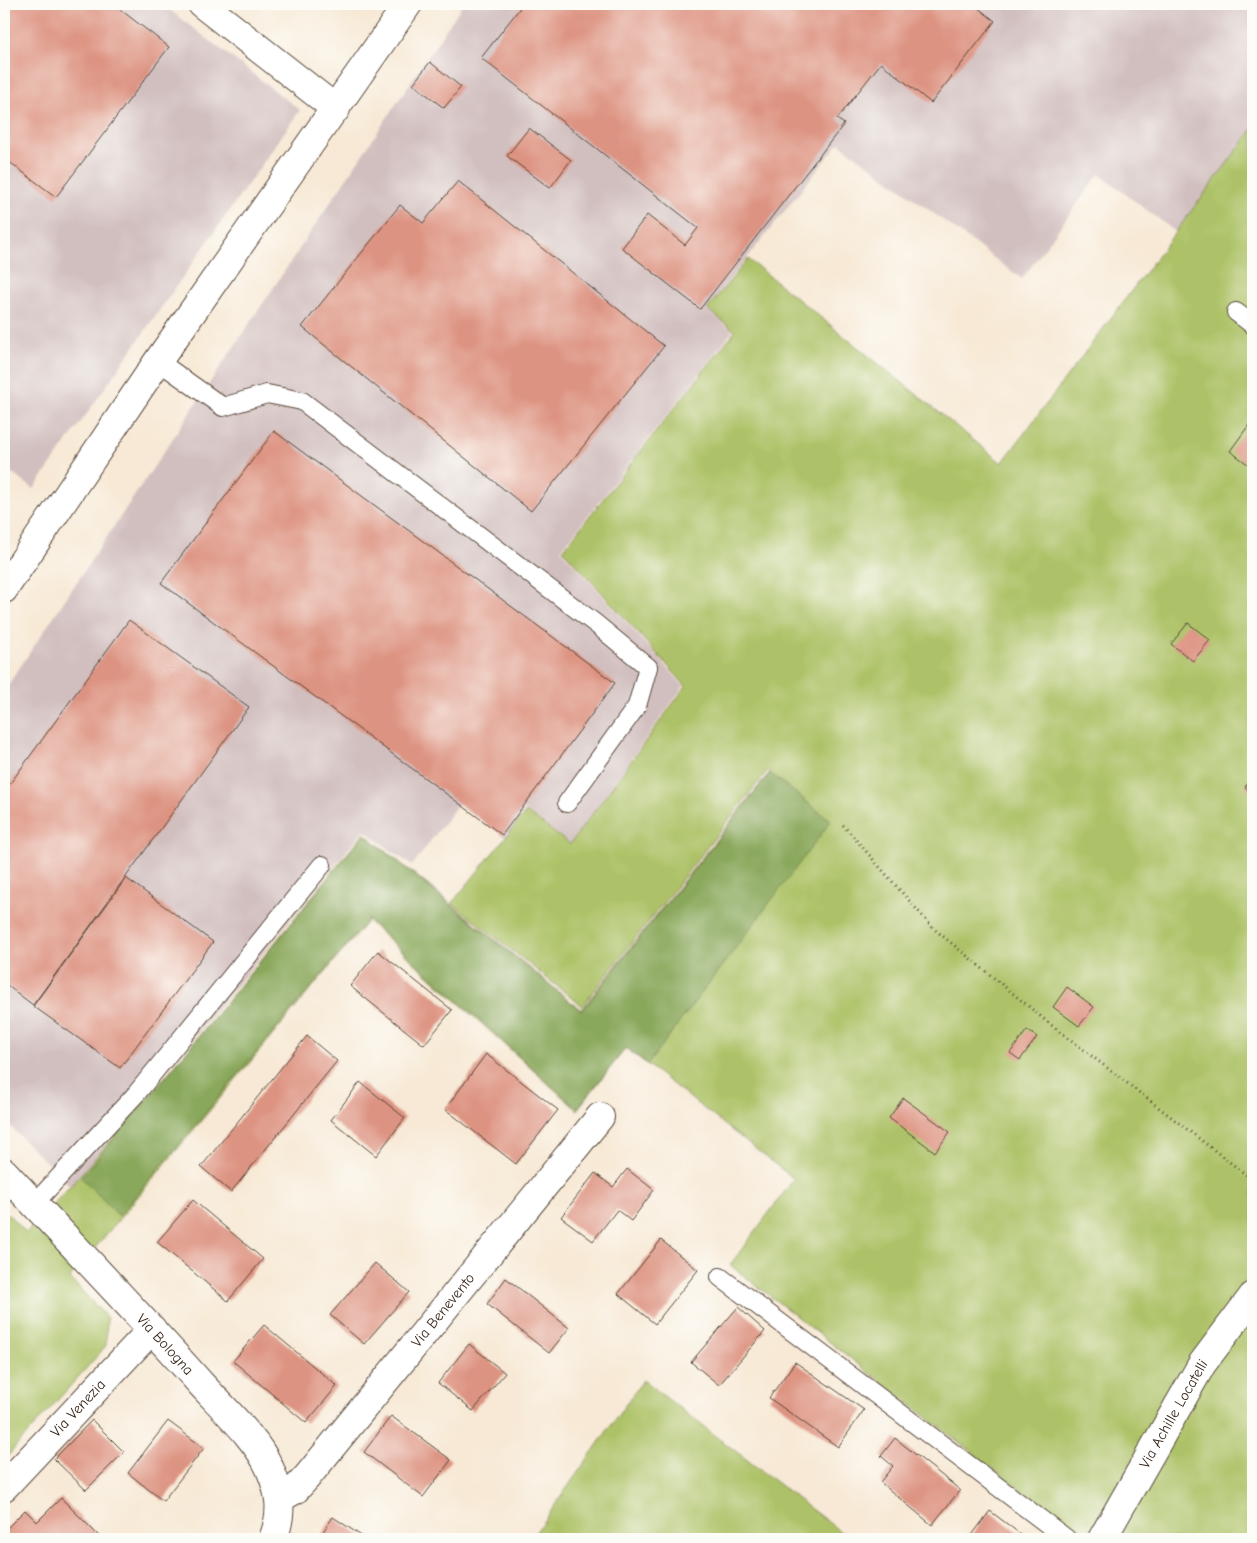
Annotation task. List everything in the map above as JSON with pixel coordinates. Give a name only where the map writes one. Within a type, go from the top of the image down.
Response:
[{"type":"street","points":[[202,4],[336,109]]},
{"type":"street","points":[[4,589],[158,361],[408,4]]},
{"type":"street","name":"Via Benevento","points":[[280,1498],[295,1490],[307,1477],[600,1117]]},
{"type":"street","name":"Via Bologna","points":[[4,1172],[152,1329],[256,1445],[270,1468],[280,1498],[276,1531],[273,1539]]},
{"type":"street","name":"Via Achille Locatelli","points":[[1102,1539],[1202,1364],[1253,1296]]},
{"type":"street","name":"Via Venezia","points":[[4,1487],[152,1329]]},
{"type":"lane","points":[[1236,312],[1253,325]]},
{"type":"lane","points":[[158,361],[223,407],[267,394],[302,401],[596,624],[648,668],[637,706],[567,803]]},
{"type":"lane","points":[[34,1204],[136,1094],[322,865]]},
{"type":"lane","points":[[720,1277],[1067,1539]]},
{"type":"path","points":[[843,825],[933,928],[1050,1024],[1253,1180]]},
{"type":"shaded area","points":[[4,4],[162,4],[300,110],[34,489],[4,468]]},
{"type":"shaded area","points":[[463,4],[1253,4],[1253,290],[1099,174],[1022,279],[839,143],[706,309],[733,331],[561,550],[684,686],[570,843],[525,810],[505,837],[458,804],[412,866],[364,830],[71,1187],[4,1120],[4,691]]},
{"type":"green space","points":[[1253,129],[1253,1539],[1084,1539],[730,1265],[794,1179],[626,1048],[577,1110],[368,921],[70,1278],[107,1318],[106,1346],[4,1460],[4,1210],[26,1233],[157,1087],[364,833],[581,1010],[770,772],[768,770],[582,1006],[452,903],[526,812],[570,844],[686,686],[563,550],[735,331],[707,309],[748,259],[1002,463]]},
{"type":"green space","points":[[770,773],[831,821],[648,1064],[626,1048],[577,1108],[368,919],[119,1216],[81,1177],[126,1125],[364,835],[582,1011]]},
{"type":"green space","points":[[643,1380],[850,1539],[531,1539]]},
{"type":"building","points":[[4,4],[113,4],[169,47],[56,197],[4,158]]},
{"type":"building","points":[[523,4],[973,4],[995,21],[931,103],[881,63],[837,119],[844,124],[700,309],[622,248],[647,215],[685,245],[698,228],[481,58]]},
{"type":"building","points":[[430,62],[461,87],[444,108],[413,84]]},
{"type":"building","points":[[529,128],[571,160],[550,188],[507,156]]},
{"type":"building","points":[[458,181],[664,346],[531,511],[302,327],[400,205],[423,223]]},
{"type":"building","points":[[1251,422],[1253,424],[1253,468],[1230,451]]},
{"type":"building","points":[[274,431],[615,683],[502,835],[161,583]]},
{"type":"building","points":[[129,620],[249,707],[33,1005],[4,983],[4,792]]},
{"type":"building","points":[[1188,623],[1210,640],[1193,661],[1171,644]]},
{"type":"building","points":[[1253,777],[1253,794],[1245,787]]},
{"type":"building","points":[[126,878],[213,942],[120,1068],[33,1006]]},
{"type":"building","points":[[378,951],[452,1010],[424,1045],[350,986]]},
{"type":"building","points":[[1067,987],[1094,1007],[1079,1026],[1053,1007]]},
{"type":"building","points":[[1027,1030],[1037,1037],[1020,1060],[1010,1053]]},
{"type":"building","points":[[307,1036],[337,1061],[231,1192],[201,1167]]},
{"type":"building","points":[[486,1054],[558,1110],[516,1164],[445,1109]]},
{"type":"building","points":[[360,1082],[405,1118],[376,1156],[331,1120]]},
{"type":"building","points":[[903,1098],[950,1132],[935,1152],[889,1118]]},
{"type":"building","points":[[627,1169],[654,1190],[631,1221],[617,1210],[593,1241],[561,1217],[595,1173],[613,1187]]},
{"type":"building","points":[[193,1200],[263,1259],[228,1301],[157,1242]]},
{"type":"building","points":[[661,1240],[698,1270],[655,1324],[618,1294]]},
{"type":"building","points":[[375,1263],[409,1292],[364,1344],[330,1315]]},
{"type":"building","points":[[506,1278],[569,1328],[549,1353],[487,1304]]},
{"type":"building","points":[[738,1307],[765,1331],[719,1385],[691,1362]]},
{"type":"building","points":[[264,1325],[337,1386],[306,1423],[233,1361]]},
{"type":"building","points":[[469,1344],[505,1373],[473,1411],[438,1383]]},
{"type":"building","points":[[795,1362],[864,1410],[838,1447],[769,1398]]},
{"type":"building","points":[[391,1416],[451,1460],[423,1497],[364,1452]]},
{"type":"building","points":[[92,1420],[124,1452],[86,1490],[54,1459]]},
{"type":"building","points":[[168,1421],[204,1448],[163,1501],[128,1473]]},
{"type":"building","points":[[895,1438],[960,1490],[932,1525],[880,1482],[893,1466],[881,1456]]},
{"type":"building","points":[[61,1498],[102,1539],[4,1539],[4,1531],[25,1510],[37,1522]]},
{"type":"building","points":[[990,1511],[1027,1539],[969,1539]]},
{"type":"building","points":[[333,1517],[366,1539],[318,1539]]}]
